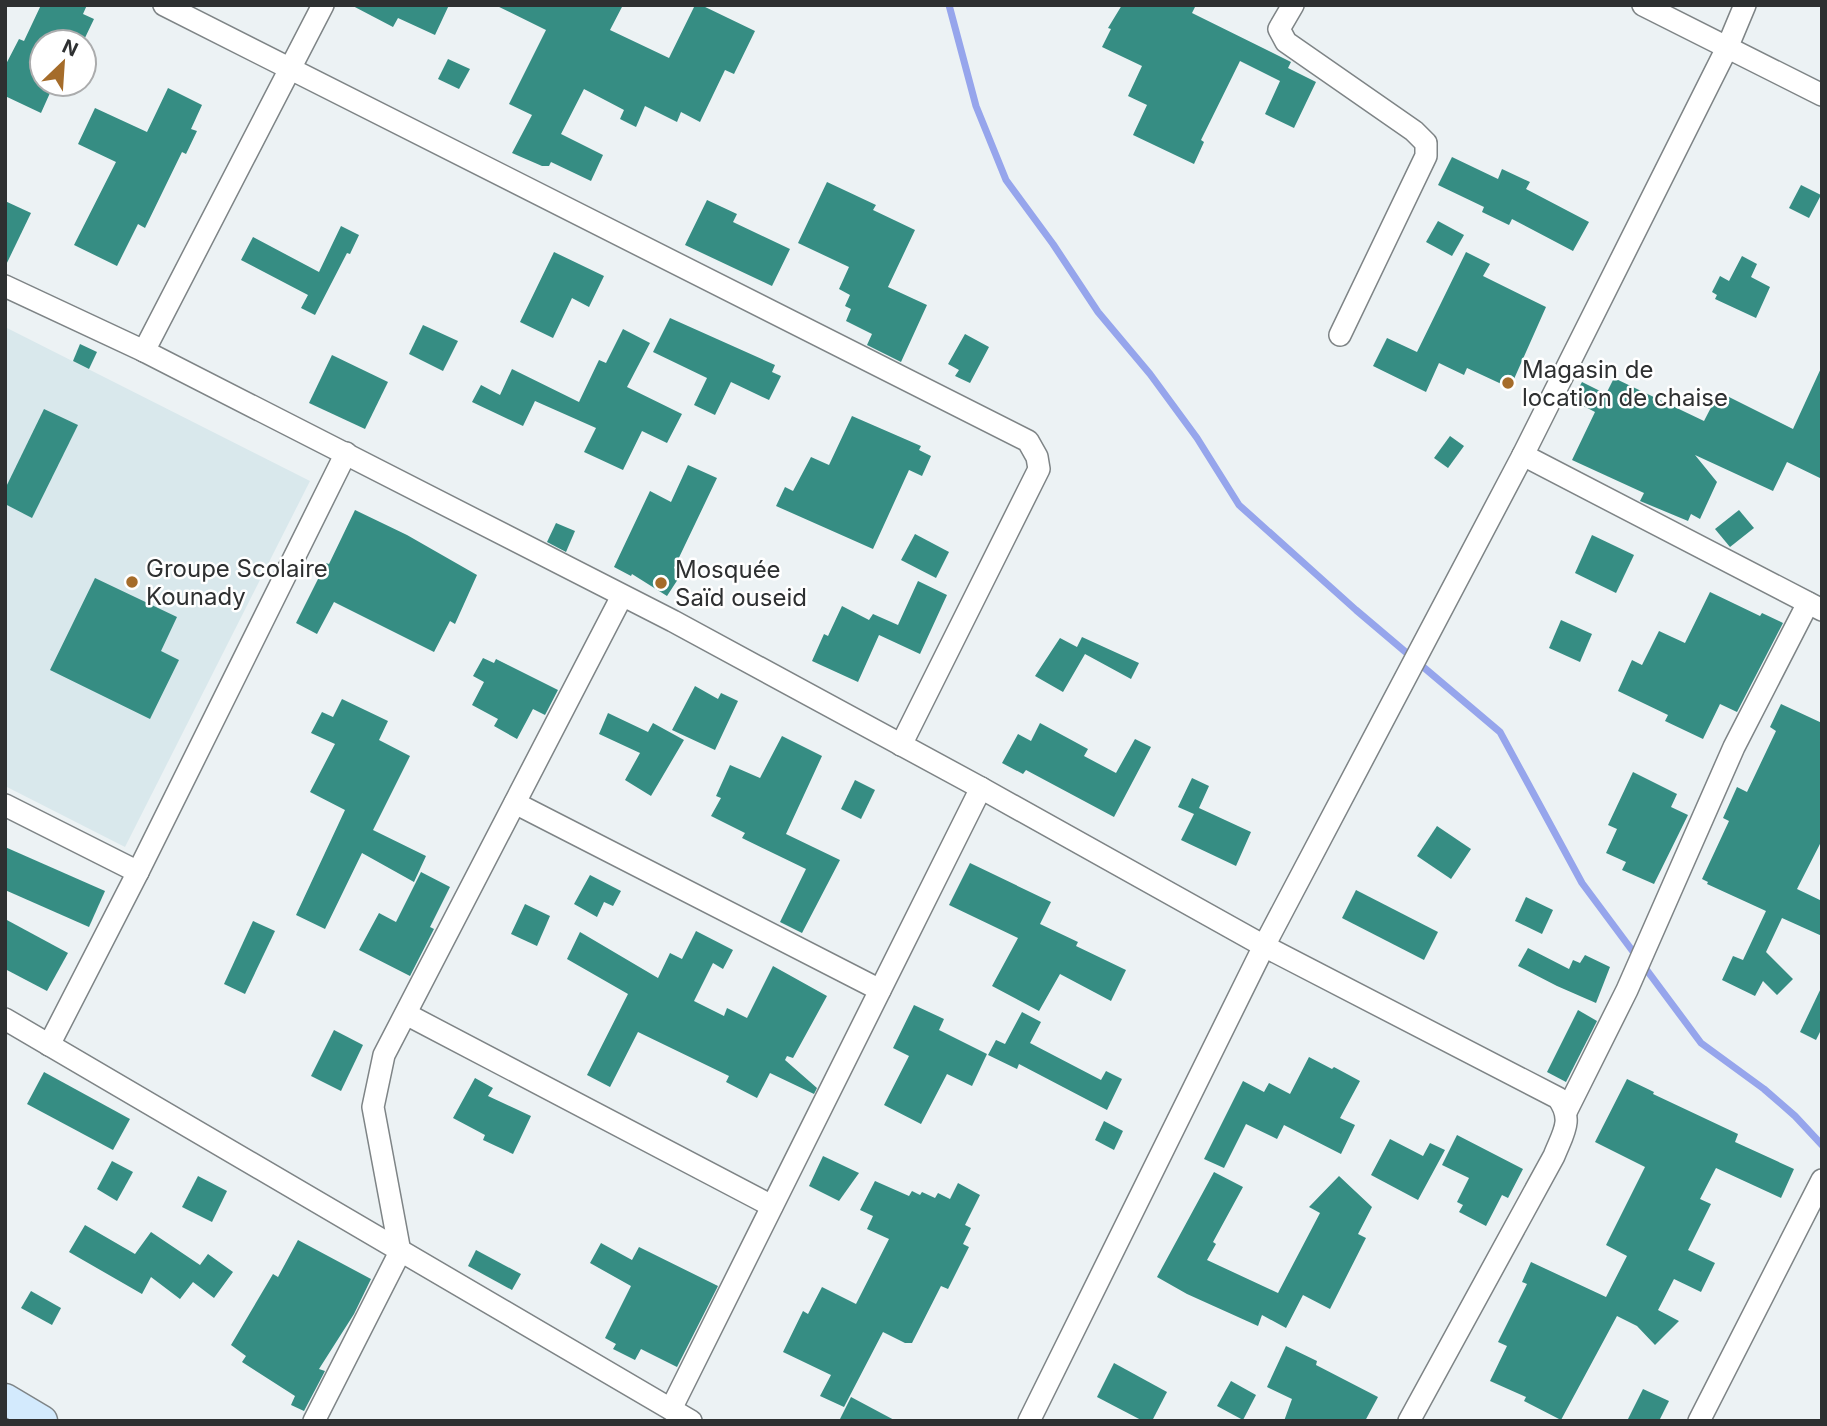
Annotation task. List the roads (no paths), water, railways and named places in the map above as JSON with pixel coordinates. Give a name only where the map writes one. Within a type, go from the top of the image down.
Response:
[{"type":"street","points":[[164,5],[1028,441],[1037,457],[1039,470],[901,745]]},
{"type":"street","points":[[145,351],[323,5]]},
{"type":"street","points":[[1293,5],[1279,29],[1286,43],[1413,131],[1426,143],[1426,156],[1340,335]]},
{"type":"street","points":[[1643,5],[1822,95]]},
{"type":"street","points":[[1029,1421],[1264,946],[1523,456],[1727,48],[1745,5]]},
{"type":"street","points":[[5,285],[145,351],[673,621],[1264,946],[1558,1098],[1567,1110]]},
{"type":"street","points":[[49,1045],[346,453]]},
{"type":"street","points":[[1409,1421],[1554,1156],[1567,1123],[1567,1110],[1627,990],[1734,747],[1815,607],[1523,456]]},
{"type":"street","points":[[314,1421],[400,1252],[373,1107],[384,1055],[622,596]]},
{"type":"street","points":[[671,1409],[981,788]]},
{"type":"street","points":[[515,803],[880,990]]},
{"type":"street","points":[[5,805],[138,872]]},
{"type":"street","points":[[406,1014],[772,1206]]},
{"type":"street","points":[[5,1019],[691,1421]]},
{"type":"street","points":[[1699,1421],[1819,1186]]},
{"type":"street","points":[[5,1399],[34,1419]]},
{"type":"waterway","points":[[949,5],[976,106],[1006,180],[1098,312],[1150,374],[1197,438],[1239,505],[1356,610],[1500,732],[1582,883],[1701,1043],[1764,1089],[1795,1116],[1822,1145]]},
{"type":"place","name":"Magasin de location de chaise","points":[[1508,383]]},
{"type":"place","name":"Groupe Scolaire Kounady","points":[[132,582]]},
{"type":"place","name":"Mosquée Saïd ouseid","points":[[661,583]]}]
